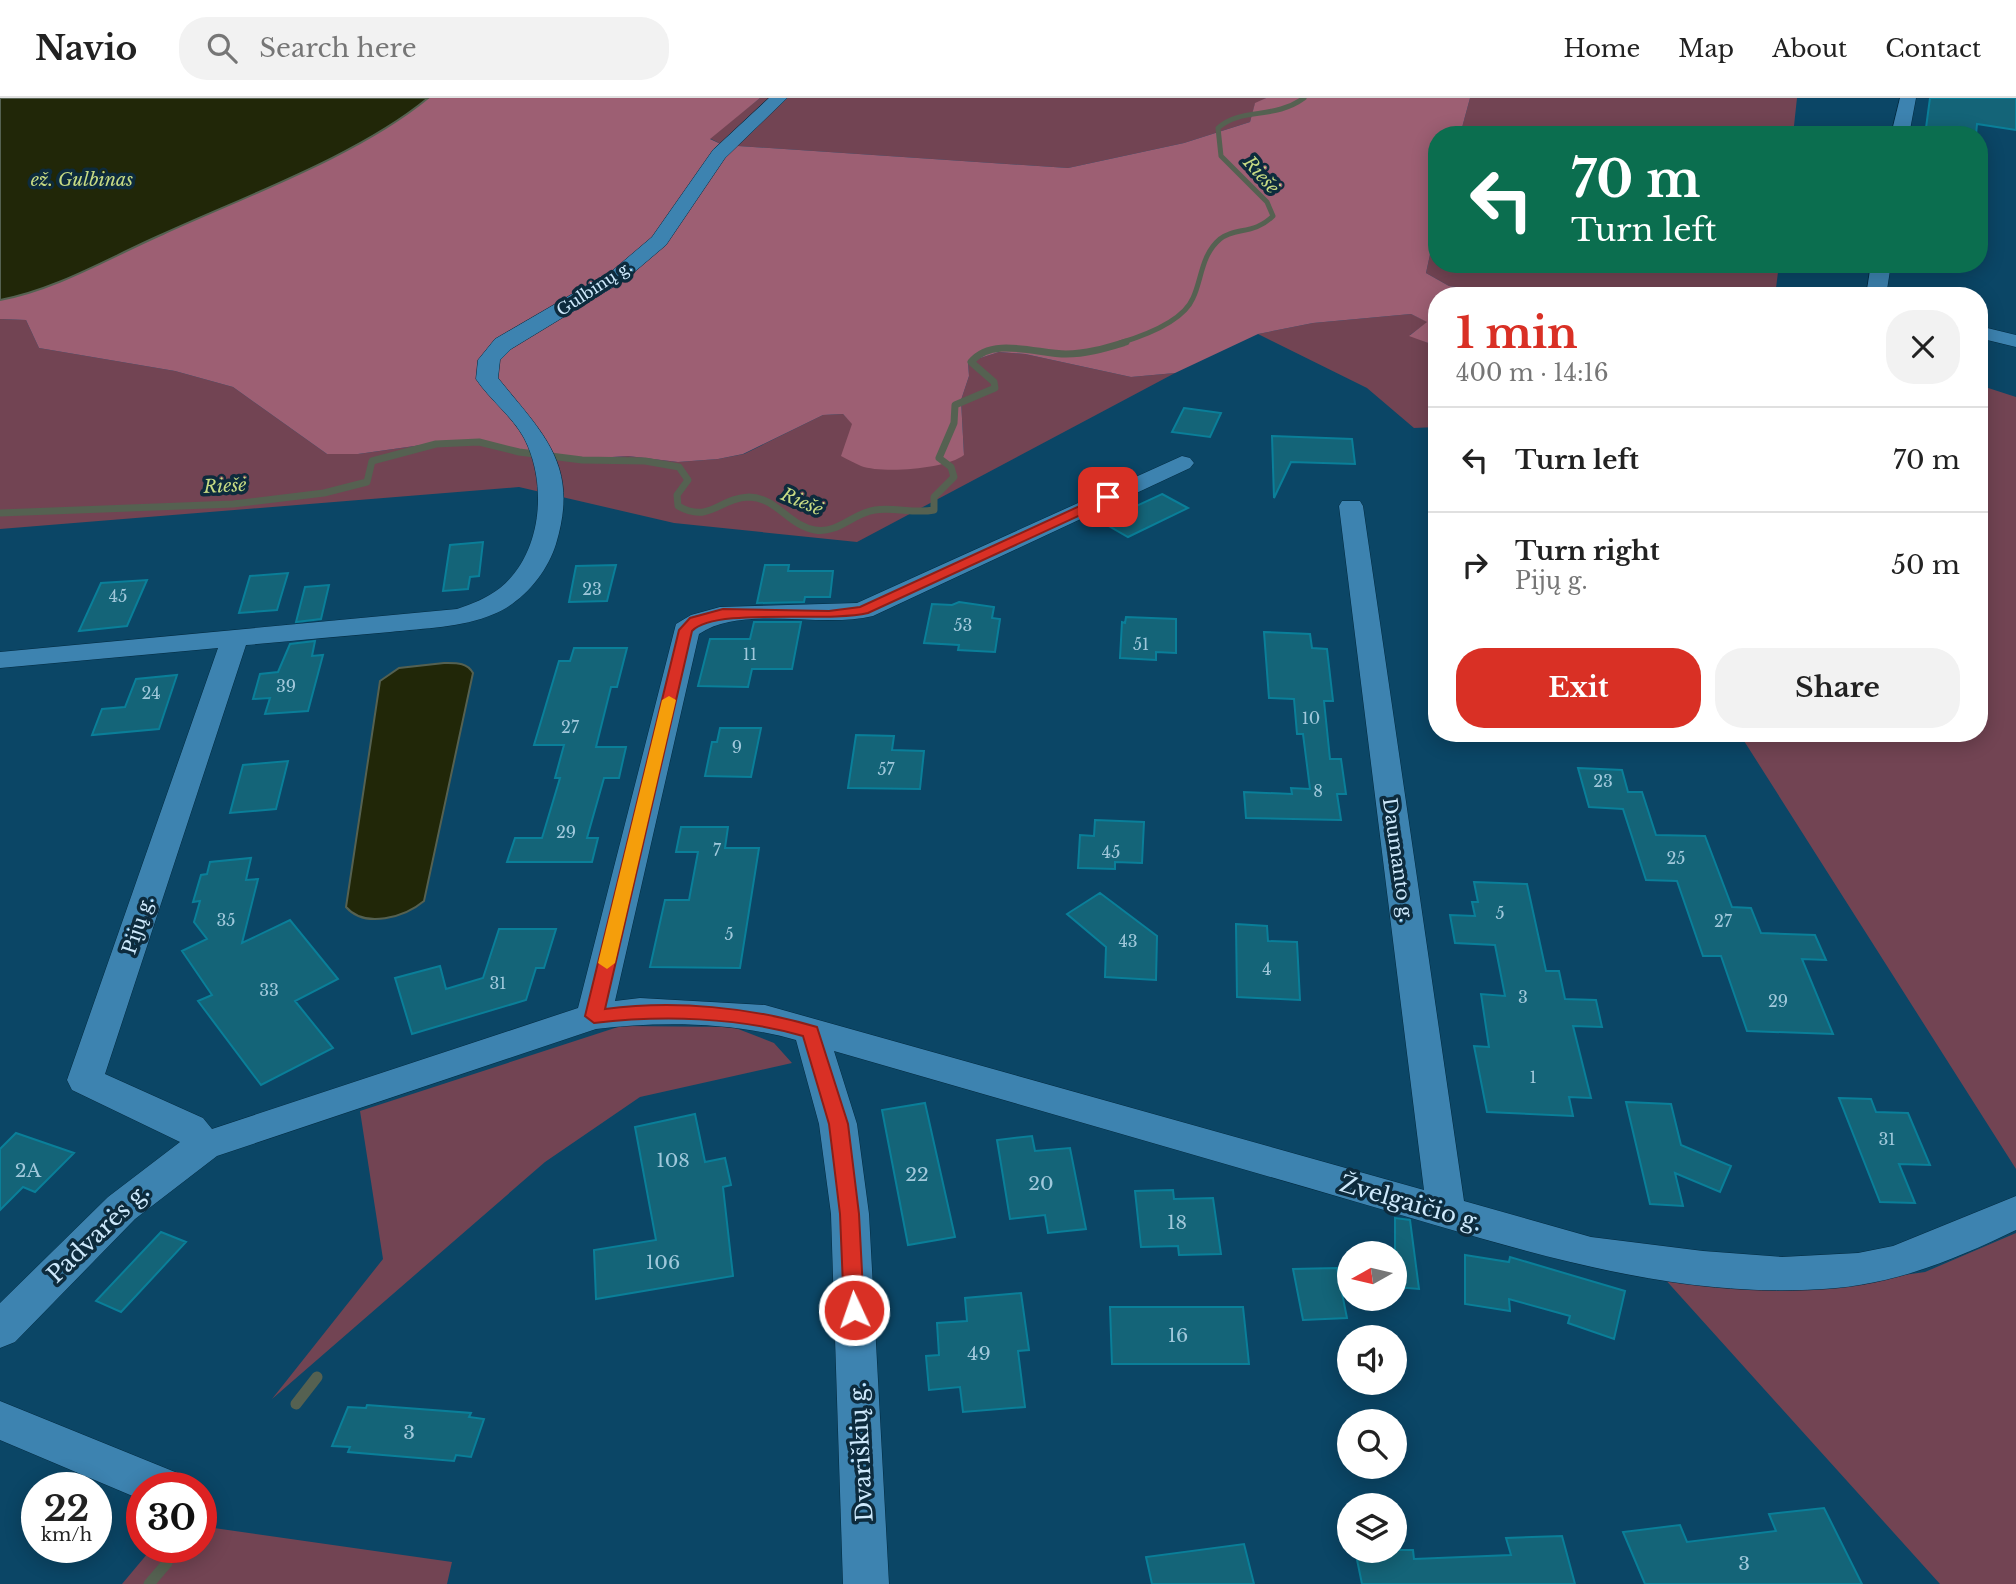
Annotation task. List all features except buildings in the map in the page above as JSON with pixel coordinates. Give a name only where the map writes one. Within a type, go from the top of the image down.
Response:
[{"type":"street","name":"Gulbinų g.","points":[[235,638],[460,617],[496,606],[528,577],[541,550],[550,517],[548,480],[540,446],[488,379],[485,367],[490,356],[503,344],[619,275],[659,241],[719,154],[779,98]]},
{"type":"street","points":[[1902,126],[1908,98]]},
{"type":"street","points":[[1988,334],[2016,341]]},
{"type":"street","points":[[594,1016],[686,630],[695,621],[723,613],[829,615],[863,610],[1181,463]]},
{"type":"street","name":"Daumanto g.","points":[[1351,506],[1446,1214]]},
{"type":"street","points":[[0,660],[235,638]]},
{"type":"street","name":"Pijų g.","points":[[204,1146],[190,1128],[85,1080],[235,638]]},
{"type":"street","name":"Žvelgaičio g.","points":[[594,1016],[640,1011],[765,1018],[1446,1214],[1591,1253],[1721,1271],[1817,1272],[1890,1264],[1927,1253],[2016,1212]]},
{"type":"street","name":"Padvarės g.","points":[[0,1330],[135,1194],[167,1168],[204,1146],[594,1016]]},
{"type":"street","name":"Dvariškių g.","points":[[811,1032],[838,1124],[849,1214],[866,1584]]},
{"type":"street","points":[[0,1420],[126,1472]]},
{"type":"shaded area","points":[[428,98],[760,98],[710,139],[723,145],[1068,168],[1184,143],[1250,122],[1255,103],[1266,98],[1470,98],[1462,126],[1428,126],[1426,273],[1456,287],[1428,287],[1428,343],[1409,336],[1427,322],[1411,314],[1313,323],[1258,334],[1175,373],[1131,377],[1025,354],[999,352],[968,362],[969,376],[961,400],[964,455],[929,467],[884,470],[861,466],[841,456],[852,424],[843,414],[823,415],[743,454],[718,459],[678,462],[628,456],[580,459],[457,440],[358,454],[327,454],[233,387],[175,371],[39,348],[26,320],[0,319],[0,300],[63,280],[301,173],[400,119]]},
{"type":"shaded area","points":[[760,98],[1266,98],[1255,104],[1250,122],[1184,143],[1068,168],[723,145],[709,138]]},
{"type":"shaded area","points":[[1470,98],[1797,98],[1794,126],[1462,126]]},
{"type":"shaded area","points":[[1428,264],[1428,273],[1778,273],[1776,287],[1456,287],[1426,273]]},
{"type":"shaded area","points":[[1411,314],[1428,322],[1410,335],[1428,343],[1428,427],[1414,428],[1367,388],[1258,334],[1313,323]]},
{"type":"shaded area","points":[[0,319],[26,320],[39,348],[175,371],[233,387],[327,454],[358,454],[457,440],[580,459],[628,456],[678,462],[718,459],[744,454],[823,415],[843,414],[852,423],[964,455],[961,400],[969,376],[968,362],[999,352],[1025,354],[1131,377],[1175,373],[857,542],[674,523],[519,487],[0,529]]},
{"type":"shaded area","points":[[1988,388],[2016,397],[2016,1169],[1745,742],[1988,742]]},
{"type":"shaded area","points":[[621,1026],[733,1027],[774,1043],[792,1063],[640,1097],[545,1162],[272,1399],[383,1259],[360,1111]]},
{"type":"shaded area","points":[[2016,1233],[2016,1584],[1940,1584],[1663,1277],[1876,1279],[1925,1272]]},
{"type":"shaded area","points":[[217,1528],[452,1562],[447,1584],[122,1584],[140,1563],[217,1563]]},
{"type":"water","name":"ež. Gulbinas","points":[[0,98],[428,98],[369,138],[301,173],[63,280],[0,300]]},
{"type":"water","points":[[444,663],[464,665],[473,673],[424,901],[396,916],[364,918],[346,907],[380,681],[399,668]]},
{"type":"waterway","name":"Riešė","points":[[1120,343],[1161,327],[1181,314],[1193,298],[1205,260],[1214,245],[1226,235],[1259,226],[1273,216],[1267,202],[1221,156],[1218,128],[1237,118],[1281,109],[1304,98]]},
{"type":"waterway","name":"Riešė","points":[[0,513],[233,504],[324,493],[367,482],[372,461],[436,444],[479,442],[519,452],[582,460],[645,461],[679,467],[688,480],[677,495],[678,506],[689,511],[707,511],[739,498],[759,498],[806,527],[815,530],[831,529],[875,510],[934,510],[934,497],[954,477],[951,467],[939,458],[954,423],[955,405],[995,388],[994,382],[971,362],[980,354],[1003,348],[1074,354],[1126,342]]},
{"type":"waterway","points":[[296,1404],[317,1377]]},
{"type":"waterway","points":[[149,1584],[167,1563]]},
{"type":"slow traffic","points":[[607,963],[669,700]]},
{"type":"route","points":[[854,1310],[849,1214],[838,1124],[811,1032],[765,1018],[640,1011],[594,1016],[686,630],[705,616],[723,613],[829,615],[863,610],[1108,497]]}]
